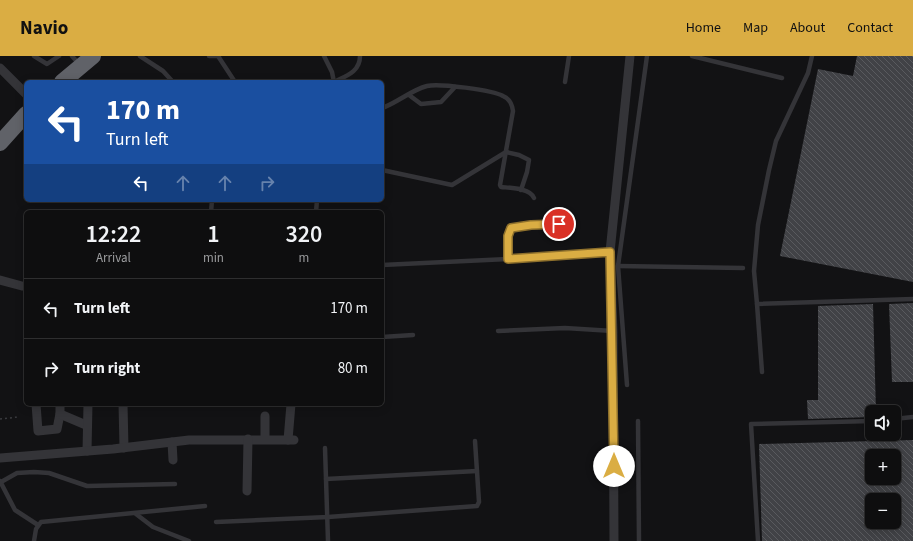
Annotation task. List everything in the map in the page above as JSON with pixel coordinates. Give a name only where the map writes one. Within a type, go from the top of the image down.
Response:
[{"type":"highway","points":[[63,80],[77,61],[94,56]]},
{"type":"highway","points":[[0,142],[24,116]]},
{"type":"street","points":[[614,541],[613,331],[610,252],[630,56]]},
{"type":"street","points":[[0,68],[24,92]]},
{"type":"street","points":[[0,280],[22,286]]},
{"type":"street","points":[[36,406],[38,431],[57,429],[60,406]]},
{"type":"street","points":[[87,451],[86,425],[88,406]]},
{"type":"street","points":[[124,406],[124,448]]},
{"type":"street","points":[[0,458],[124,448],[189,440],[291,440],[291,406]]},
{"type":"street","points":[[60,414],[86,425]]},
{"type":"street","points":[[265,416],[265,439]]},
{"type":"street","points":[[247,491],[248,439]]},
{"type":"street","points":[[172,442],[173,460]]},
{"type":"lane","points":[[34,56],[47,64],[59,56]]},
{"type":"lane","points":[[140,56],[163,71],[171,80]]},
{"type":"lane","points":[[209,56],[218,56],[234,80]]},
{"type":"lane","points":[[324,56],[332,72],[334,80]]},
{"type":"lane","points":[[338,80],[354,72],[359,64],[360,56]]},
{"type":"lane","points":[[564,82],[569,56]]},
{"type":"lane","points":[[627,385],[618,266],[647,56]]},
{"type":"lane","points":[[692,56],[782,78]]},
{"type":"lane","points":[[762,372],[754,271],[758,225],[776,140],[808,73],[812,56]]},
{"type":"lane","points":[[384,107],[427,86],[492,91],[503,95],[511,104],[513,111],[501,186],[521,190],[532,194],[534,198]]},
{"type":"lane","points":[[409,95],[421,104],[436,103],[441,102],[455,87]]},
{"type":"lane","points":[[384,170],[452,185],[506,152],[519,155],[529,160],[521,190]]},
{"type":"lane","points":[[508,259],[508,236],[511,228],[531,225],[559,224]]},
{"type":"lane","points":[[384,265],[610,252]]},
{"type":"lane","points":[[618,266],[743,268]]},
{"type":"lane","points":[[757,304],[913,299]]},
{"type":"lane","points":[[498,331],[565,328],[613,331]]},
{"type":"lane","points":[[384,337],[413,335]]},
{"type":"lane","points":[[901,418],[913,417]]},
{"type":"lane","points":[[638,421],[639,541]]},
{"type":"lane","points":[[758,541],[750,424],[865,421]]},
{"type":"lane","points":[[216,522],[328,517],[477,506],[479,502],[475,441]]},
{"type":"lane","points":[[325,448],[328,541]]},
{"type":"lane","points":[[326,479],[477,471]]},
{"type":"lane","points":[[38,525],[15,510],[0,482],[17,474],[34,472],[55,475],[87,486],[175,484]]},
{"type":"lane","points":[[34,541],[38,525],[46,521],[136,514],[205,506]]},
{"type":"lane","points":[[136,514],[153,527],[189,541]]},
{"type":"path","points":[[0,419],[18,417]]},
{"type":"building","points":[[857,56],[913,56],[913,282],[780,256],[818,69],[853,76]]},
{"type":"building","points":[[913,303],[913,382],[892,382],[889,304]]},
{"type":"building","points":[[873,304],[876,405],[865,405],[865,417],[808,419],[807,400],[818,400],[818,306]]},
{"type":"building","points":[[913,440],[913,541],[762,541],[759,444]]},
{"type":"route","points":[[559,224],[531,225],[511,228],[508,233],[508,259],[610,252],[613,331],[614,466]]}]
